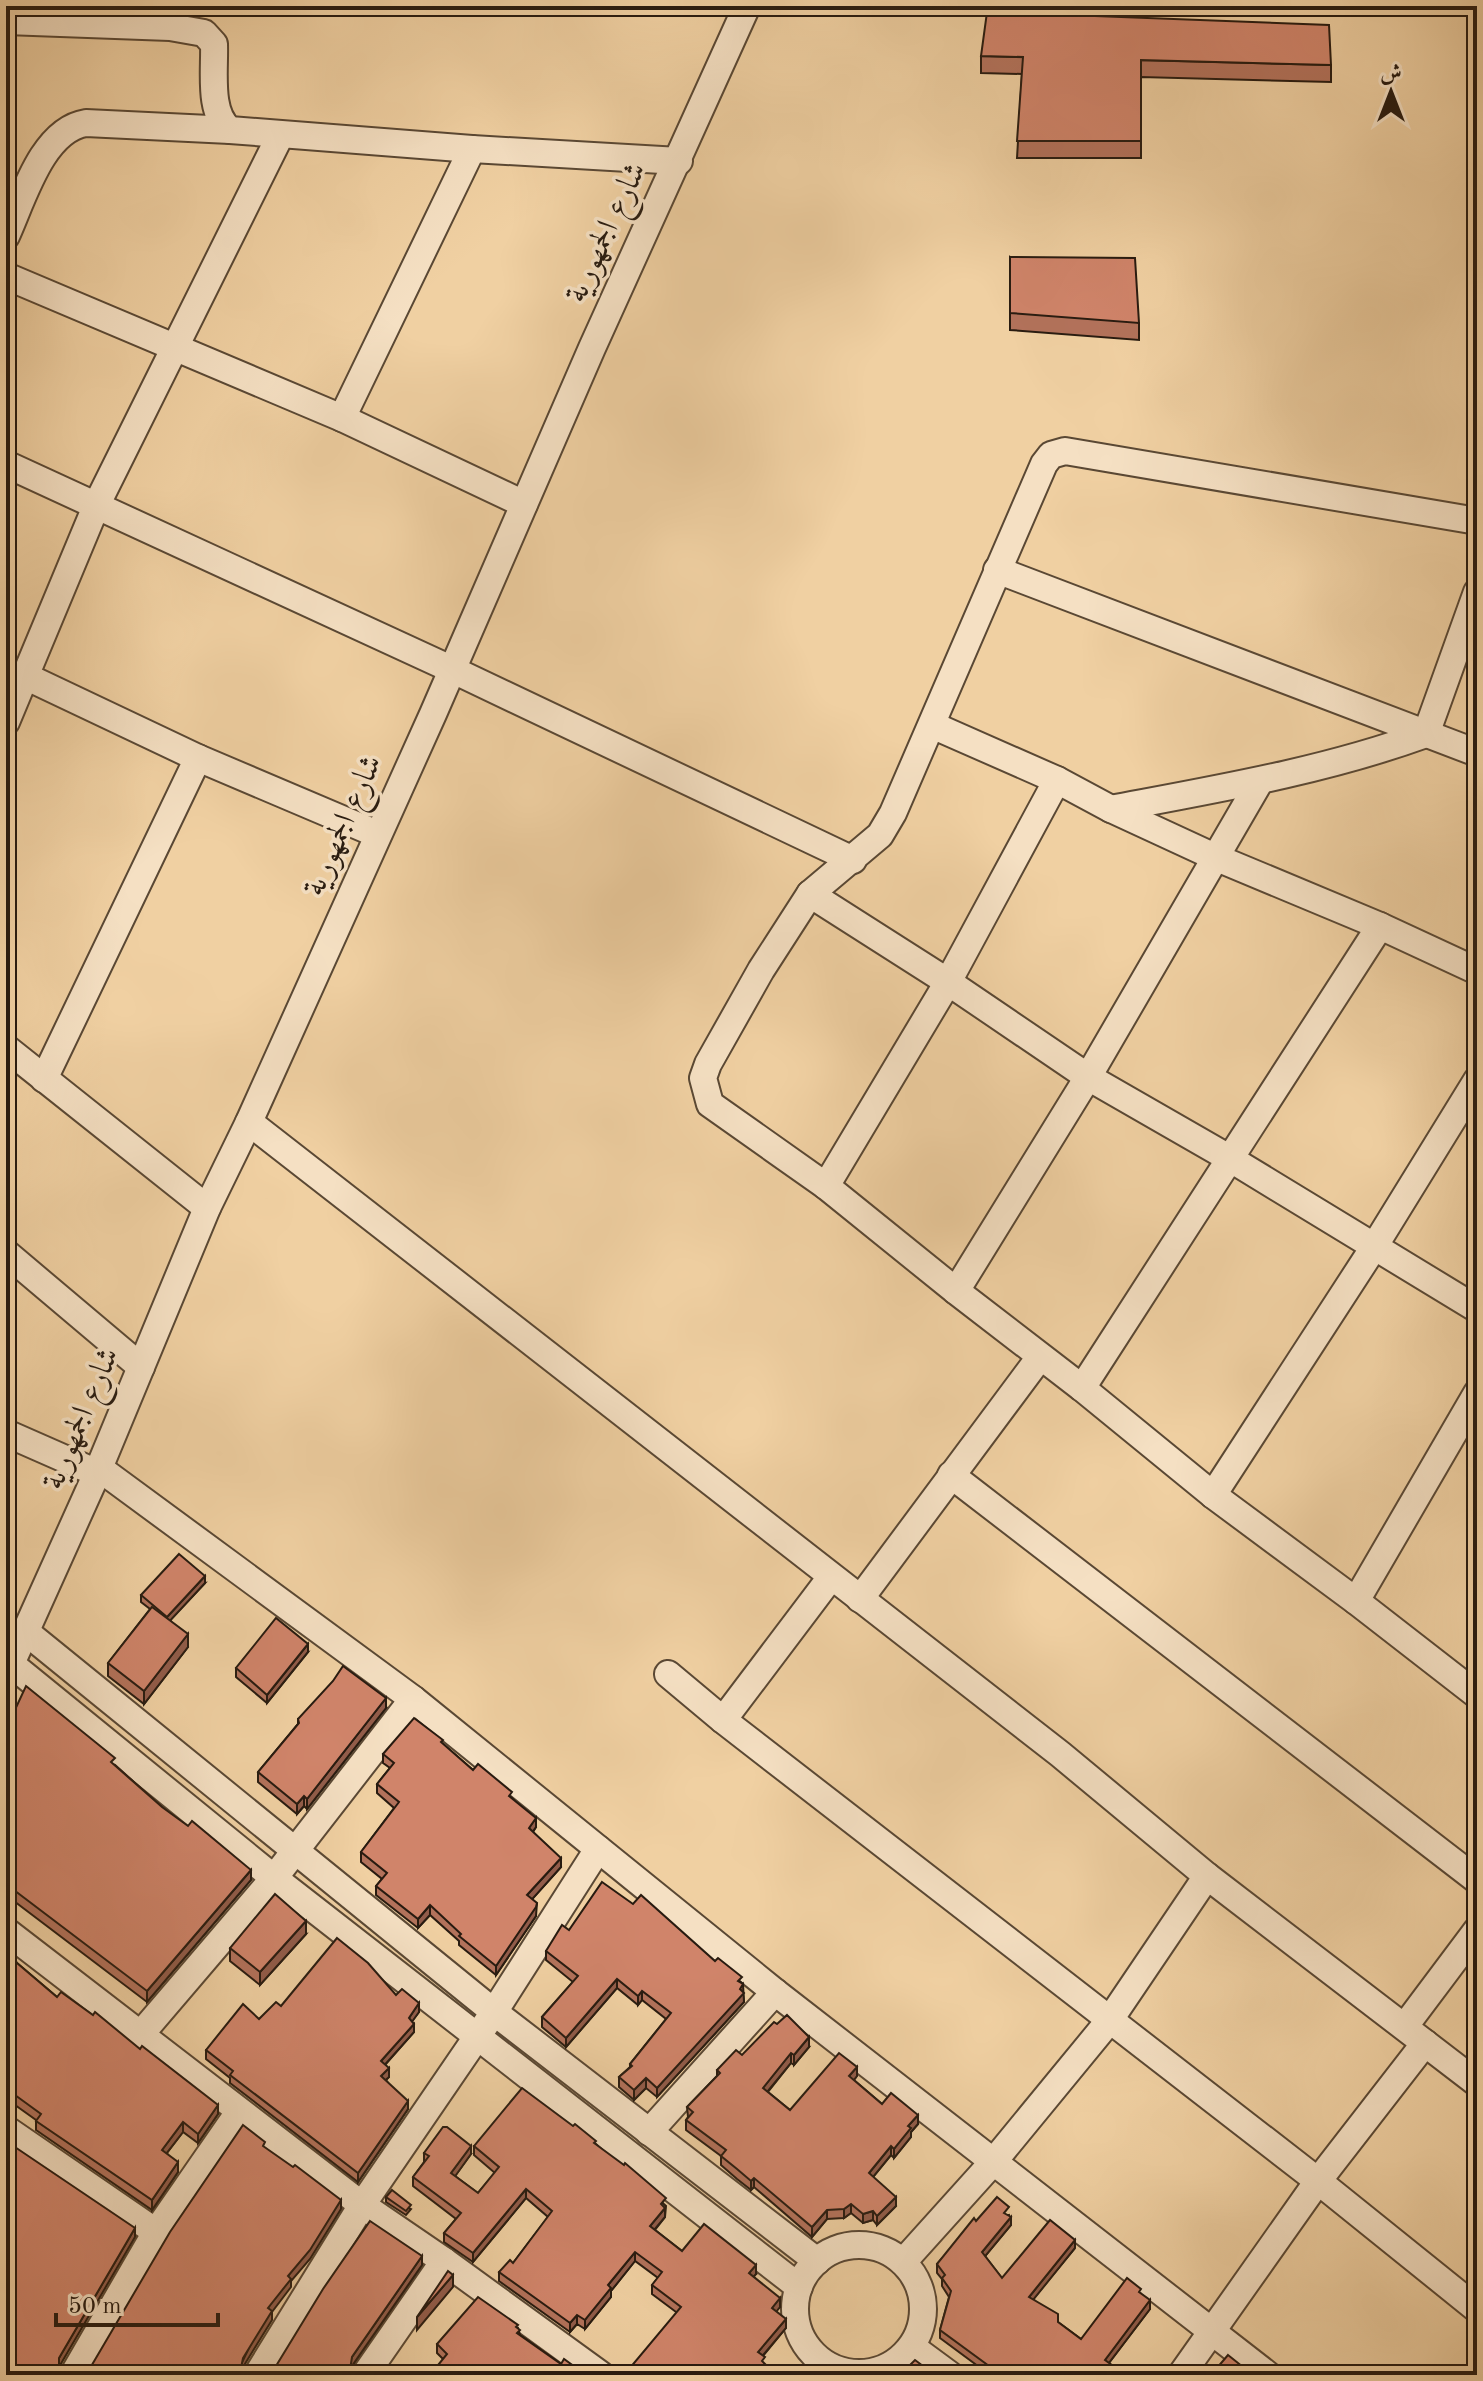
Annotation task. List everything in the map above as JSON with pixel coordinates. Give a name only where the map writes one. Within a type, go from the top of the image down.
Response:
[{"type":"street","name":"شارع الجمهورية","points":[[8,1669],[98,1471],[207,1208],[249,1122],[747,6]]},
{"type":"street","points":[[6,21],[170,27],[204,33],[214,44],[217,113],[222,124],[230,130]]},
{"type":"street","points":[[6,236],[51,142],[73,125],[86,123],[679,161]]},
{"type":"street","points":[[6,722],[97,504],[280,136]]},
{"type":"street","points":[[342,418],[472,149]]},
{"type":"street","points":[[6,276],[342,418],[524,504]]},
{"type":"street","points":[[1477,521],[1065,451],[1051,455],[1044,464],[997,570],[893,813],[880,835],[810,894],[761,970],[714,1052],[703,1078],[710,1104],[826,1186],[1213,1495],[1477,1695]]},
{"type":"street","points":[[6,464],[451,669],[853,860]]},
{"type":"street","points":[[997,570],[1426,734],[1470,745]]},
{"type":"street","points":[[1426,734],[1477,592]]},
{"type":"street","points":[[25,676],[198,758],[377,834]]},
{"type":"street","points":[[932,725],[1057,780],[1111,809],[1217,858],[1380,926],[1477,971]]},
{"type":"street","points":[[1111,809],[1260,781],[1377,751],[1426,734]]},
{"type":"street","points":[[44,1079],[198,758]]},
{"type":"street","points":[[826,1186],[948,982],[1057,780]]},
{"type":"street","points":[[956,1291],[1088,1077],[1260,781]]},
{"type":"street","points":[[810,894],[1088,1077],[1229,1158],[1477,1309]]},
{"type":"street","points":[[1082,1388],[1380,926]]},
{"type":"street","points":[[6,1048],[207,1208]]},
{"type":"street","points":[[1213,1495],[1374,1247],[1477,1080]]},
{"type":"street","points":[[249,1122],[1060,1754],[1207,1876],[1477,2083]]},
{"type":"street","points":[[6,1253],[141,1367]]},
{"type":"street","points":[[860,1599],[1040,1357]]},
{"type":"street","points":[[1356,1601],[1477,1393]]},
{"type":"street","points":[[6,1433],[98,1471],[413,1699],[775,1992],[1268,2375]]},
{"type":"street","points":[[951,1475],[1477,1880]]},
{"type":"street","points":[[723,1720],[831,1577]]},
{"type":"street","points":[[26,1632],[494,2012],[817,2261]]},
{"type":"street","points":[[8,1669],[799,2287]]},
{"type":"street","points":[[668,1674],[723,1720],[1318,2181],[1477,2309]]},
{"type":"street","points":[[140,2035],[274,1878],[413,1699]]},
{"type":"street","points":[[257,2375],[362,2205],[494,2012],[598,1849]]},
{"type":"street","points":[[903,2262],[994,2161],[1109,2021],[1207,1876]]},
{"type":"street","points":[[1405,2026],[1477,1930]]},
{"type":"street","points":[[6,1931],[362,2205],[601,2375]]},
{"type":"street","points":[[649,2132],[775,1992]]},
{"type":"street","points":[[1181,2375],[1318,2181],[1425,2043]]},
{"type":"street","points":[[73,2375],[156,2232],[239,2112]]},
{"type":"street","points":[[7,2134],[156,2232]]},
{"type":"street","points":[[856,2245],[881,2249],[903,2262],[918,2282],[924,2306],[920,2331],[912,2347],[886,2368],[862,2373],[808,2366],[795,2312],[799,2287],[817,2261],[832,2251],[856,2245]]},
{"type":"street","points":[[365,2375],[444,2261]]},
{"type":"street","points":[[912,2347],[950,2375]]},
{"type":"building","points":[[987,12],[1329,25],[1331,65],[1141,60],[1141,141],[1017,141],[1023,57],[981,56]]},
{"type":"building","points":[[1010,257],[1135,258],[1139,323],[1010,313]]},
{"type":"building","points":[[179,1554],[205,1576],[167,1617],[141,1595]]},
{"type":"building","points":[[152,1607],[188,1634],[144,1691],[108,1663]]},
{"type":"building","points":[[276,1618],[308,1644],[267,1695],[236,1668]]},
{"type":"building","points":[[343,1666],[386,1698],[307,1799],[304,1796],[297,1804],[258,1772]]},
{"type":"building","points":[[26,1686],[115,1758],[111,1762],[162,1807],[188,1826],[192,1821],[251,1870],[147,1991],[6,1884],[6,1758],[11,1752],[6,1749],[6,1743],[12,1735],[6,1729]]},
{"type":"building","points":[[414,1718],[443,1740],[441,1742],[473,1770],[478,1764],[512,1792],[509,1796],[536,1818],[529,1828],[561,1858],[527,1895],[537,1903],[536,1907],[496,1966],[459,1936],[461,1934],[430,1905],[418,1919],[376,1886],[387,1873],[361,1852],[399,1802],[377,1784],[394,1763],[383,1754]]},
{"type":"building","points":[[602,1882],[633,1904],[641,1895],[715,1961],[718,1958],[742,1977],[738,1981],[743,1984],[740,1989],[744,1993],[657,2088],[646,2078],[634,2090],[619,2077],[632,2066],[630,2064],[671,2013],[642,1991],[638,1996],[617,1979],[566,2038],[542,2017],[578,1976],[546,1951],[562,1925],[569,1930]]},
{"type":"building","points":[[275,1894],[306,1921],[260,1972],[230,1948]]},
{"type":"building","points":[[337,1938],[368,1963],[396,1995],[402,1989],[419,2003],[409,2018],[414,2024],[381,2061],[389,2068],[381,2076],[408,2101],[358,2173],[230,2075],[233,2071],[206,2050],[243,2004],[259,2019],[276,2002],[281,2006]]},
{"type":"building","points":[[6,1950],[57,1997],[61,1992],[93,2015],[95,2012],[218,2105],[198,2134],[183,2122],[162,2150],[178,2162],[152,2200],[36,2121],[41,2114],[15,2095],[9,2102],[6,2099]]},
{"type":"building","points":[[787,2015],[809,2037],[794,2055],[791,2053],[763,2088],[790,2110],[839,2053],[857,2067],[849,2076],[882,2104],[891,2093],[918,2115],[894,2149],[891,2146],[869,2173],[896,2197],[877,2216],[873,2211],[863,2214],[851,2204],[844,2209],[827,2210],[812,2227],[754,2178],[751,2181],[721,2156],[726,2150],[686,2120],[693,2112],[687,2107],[720,2073],[717,2070],[736,2050],[742,2055],[774,2022],[777,2024]]},
{"type":"building","points":[[522,2088],[573,2126],[575,2124],[596,2141],[594,2143],[625,2163],[666,2198],[661,2204],[665,2208],[650,2226],[682,2251],[704,2224],[756,2265],[749,2273],[780,2298],[772,2308],[786,2319],[758,2352],[765,2357],[762,2361],[776,2375],[624,2375],[681,2307],[652,2285],[662,2272],[635,2252],[585,2320],[577,2315],[570,2323],[499,2272],[510,2260],[513,2263],[552,2211],[526,2189],[473,2253],[444,2233],[461,2213],[413,2177],[429,2156],[424,2153],[443,2127],[447,2127],[471,2146],[451,2173],[478,2193],[499,2167],[474,2146]]},
{"type":"building","points":[[243,2125],[265,2142],[263,2146],[293,2167],[295,2165],[341,2200],[310,2250],[288,2276],[291,2279],[268,2308],[272,2311],[243,2358],[241,2368],[236,2375],[86,2375],[170,2232]]},
{"type":"building","points":[[6,2141],[135,2228],[59,2358],[60,2375],[6,2375]]},
{"type":"building","points":[[392,2190],[411,2205],[406,2211],[386,2197]]},
{"type":"building","points":[[997,2197],[1009,2207],[1004,2213],[1011,2217],[982,2252],[1002,2278],[1050,2220],[1075,2240],[1029,2297],[1058,2314],[1058,2322],[1081,2339],[1127,2278],[1150,2300],[1105,2360],[1116,2368],[1111,2375],[998,2375],[940,2330],[951,2291],[937,2264],[974,2218],[976,2221]]},
{"type":"building","points":[[370,2221],[422,2256],[352,2357],[350,2370],[345,2375],[279,2375],[282,2370],[276,2366],[323,2289]]},
{"type":"building","points":[[448,2271],[453,2275],[417,2317]]},
{"type":"building","points":[[478,2297],[518,2325],[516,2327],[520,2330],[517,2333],[561,2364],[564,2359],[586,2375],[430,2375],[447,2354],[437,2344]]},
{"type":"building","points":[[1228,2355],[1253,2375],[1211,2375]]},
{"type":"building","points":[[915,2360],[935,2375],[863,2375],[901,2374]]}]
